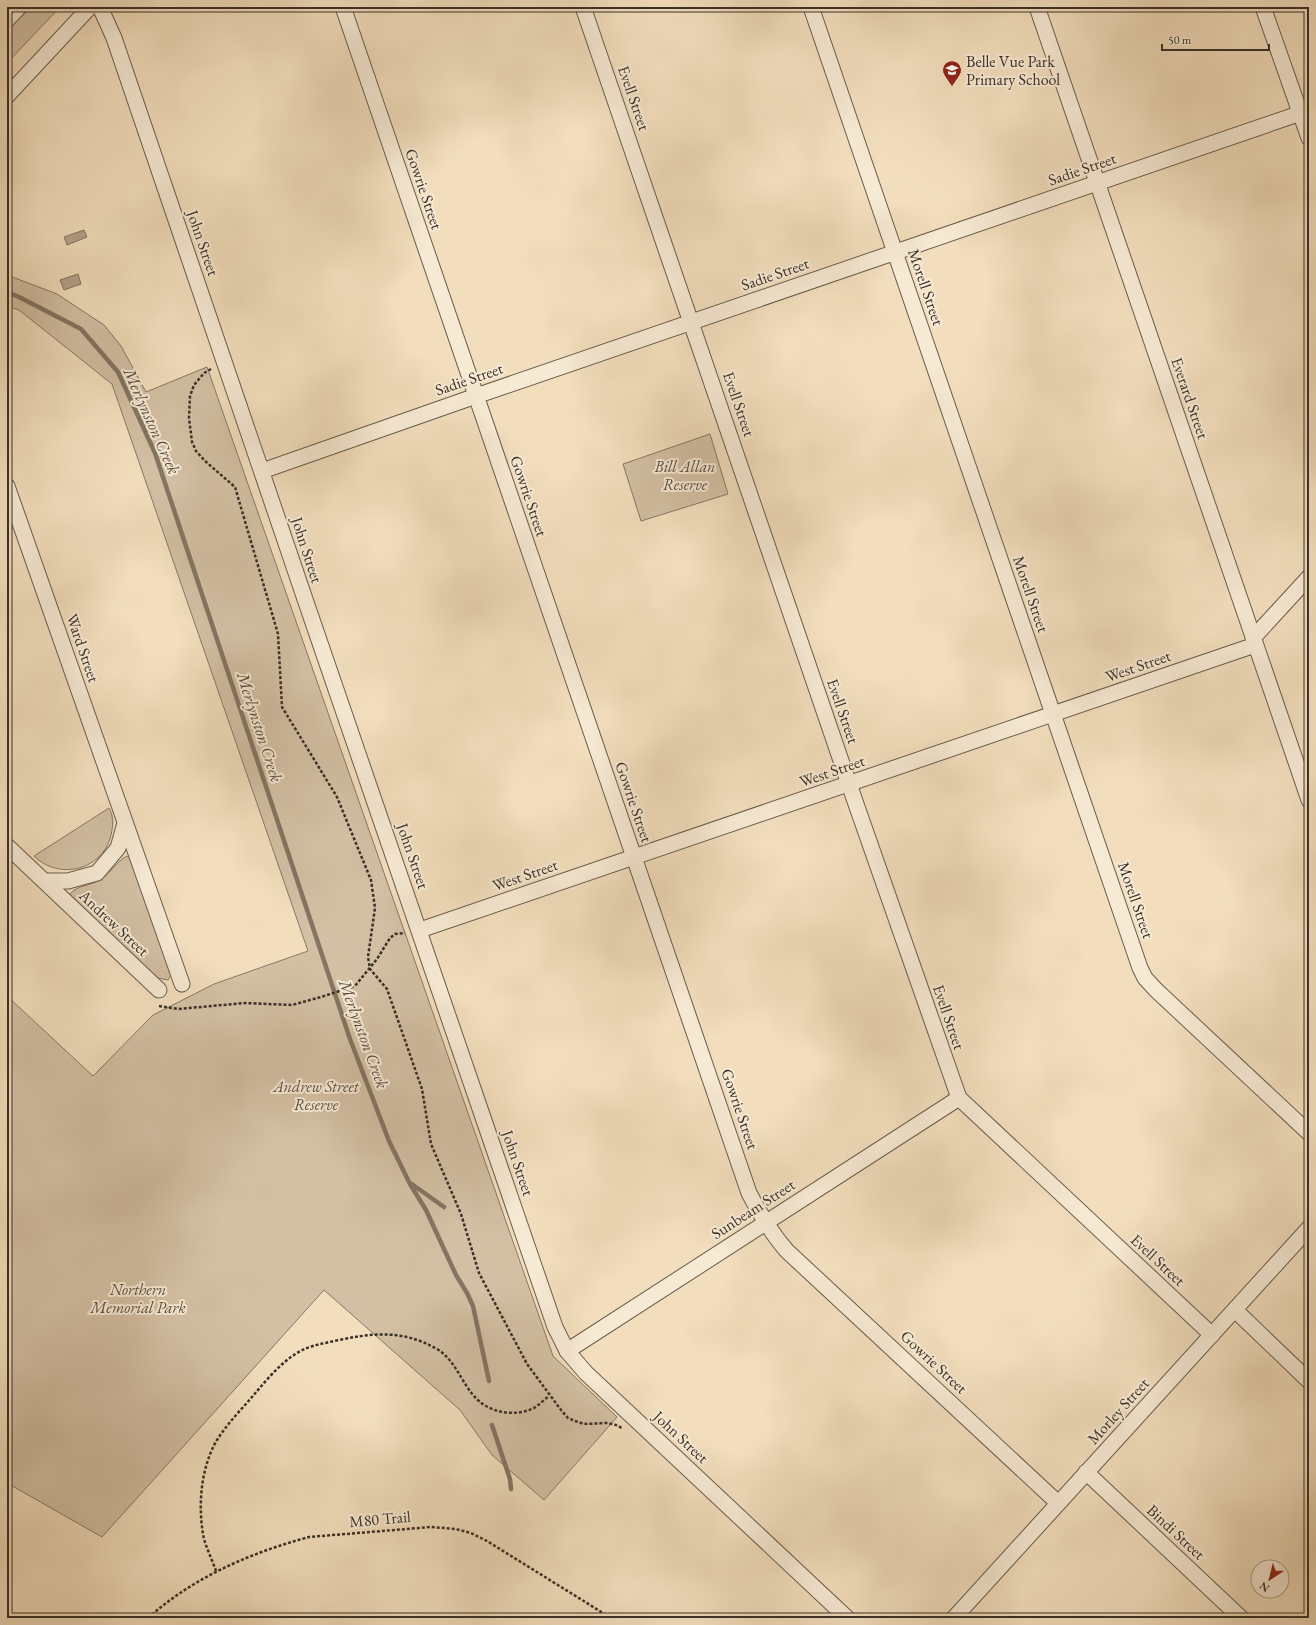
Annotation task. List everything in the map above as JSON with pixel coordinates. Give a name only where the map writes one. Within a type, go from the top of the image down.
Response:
[{"type":"street","points":[[7,96],[90,7]]},
{"type":"street","name":"John Street","points":[[100,7],[114,38],[552,1320],[567,1351],[592,1378],[847,1618]]},
{"type":"street","name":"Gowrie Street","points":[[343,7],[749,1193],[765,1223],[787,1251],[1058,1503]]},
{"type":"street","name":"Evell Street","points":[[583,7],[849,784],[959,1098],[1212,1335]]},
{"type":"street","name":"Morell Street","points":[[811,7],[1140,968],[1145,978],[1309,1133]]},
{"type":"street","name":"Everard Street","points":[[1037,7],[1309,800]]},
{"type":"street","points":[[1263,7],[1309,138]]},
{"type":"street","points":[[1270,26],[1276,7]]},
{"type":"street","name":"Sadie Street","points":[[262,471],[1097,182],[1301,113]]},
{"type":"street","name":"Ward Street","points":[[7,486],[182,984]]},
{"type":"street","name":"West Street","points":[[420,930],[1053,714],[1254,641],[1309,576]]},
{"type":"street","name":"Andrew Street","points":[[46,881],[68,881],[97,873],[118,848],[126,823]]},
{"type":"street","name":"Andrew Street","points":[[7,846],[46,881],[62,900],[159,990]]},
{"type":"street","name":"Sunbeam Street","points":[[567,1351],[959,1098]]},
{"type":"street","name":"Morley Street","points":[[954,1618],[1309,1228]]},
{"type":"street","points":[[1235,1310],[1309,1381]]},
{"type":"street","name":"Bindi Street","points":[[1086,1472],[1241,1618]]},
{"type":"lane","points":[[7,25],[24,7]]},
{"type":"path","points":[[225,363],[204,373],[194,385],[190,396],[189,418],[192,442],[196,451],[205,461],[235,487],[278,634],[282,707],[336,797],[371,880],[375,908],[368,957],[370,969],[386,989],[422,1089],[431,1144],[461,1214],[479,1273],[527,1364],[568,1418],[584,1424],[607,1423],[616,1425],[627,1432]]},
{"type":"path","points":[[159,1006],[178,1009],[245,1002],[292,1005],[321,997],[355,986],[370,969],[390,938],[395,934],[420,930]]},
{"type":"path","points":[[216,1571],[203,1534],[201,1501],[206,1467],[216,1443],[224,1429],[283,1364],[296,1353],[309,1347],[360,1336],[389,1334],[416,1340],[438,1350],[454,1365],[472,1393],[485,1406],[505,1414],[532,1409],[550,1396]]},
{"type":"path","name":"M80 Trail","points":[[148,1618],[163,1605],[186,1589],[216,1571],[250,1555],[309,1537],[431,1527],[456,1529],[471,1533],[487,1541],[611,1618]]},
{"type":"green space","points":[[7,7],[60,7],[7,63]]},
{"type":"green space","name":"Andrew Street Reserve","points":[[7,275],[57,294],[104,325],[121,346],[146,392],[207,367],[553,1356],[617,1417],[544,1500],[492,1455],[460,1410],[324,1290],[102,1537],[7,1483],[7,996],[93,1076],[153,1015],[214,984],[308,951],[112,384],[19,310],[7,306]]},
{"type":"green space","name":"Bill Allan Reserve","points":[[710,434],[728,494],[641,521],[623,464]]},
{"type":"green space","points":[[109,808],[113,822],[111,835],[106,847],[99,857],[90,864],[67,870],[44,864],[34,856]]},
{"type":"green space","points":[[127,856],[133,860],[171,975],[168,980],[157,978],[74,901],[70,894],[80,887],[101,879]]},
{"type":"shaded area","points":[[84,230],[87,237],[67,245],[64,237]]},
{"type":"shaded area","points":[[78,274],[81,284],[64,290],[60,280]]},
{"type":"waterway","name":"Merlynston Creek","points":[[7,292],[81,329],[118,372],[155,453],[350,1039],[389,1141],[409,1182],[444,1207]]},
{"type":"waterway","name":"Merlynston Creek","points":[[410,1184],[426,1210],[456,1275],[473,1306],[489,1381]]},
{"type":"waterway","points":[[492,1425],[510,1479],[511,1489]]},
{"type":"place","name":"Belle Vue Park Primary School","points":[[952,87]]},
{"type":"park label","name":"Northern Memorial Park","points":[[138,1298]]}]
